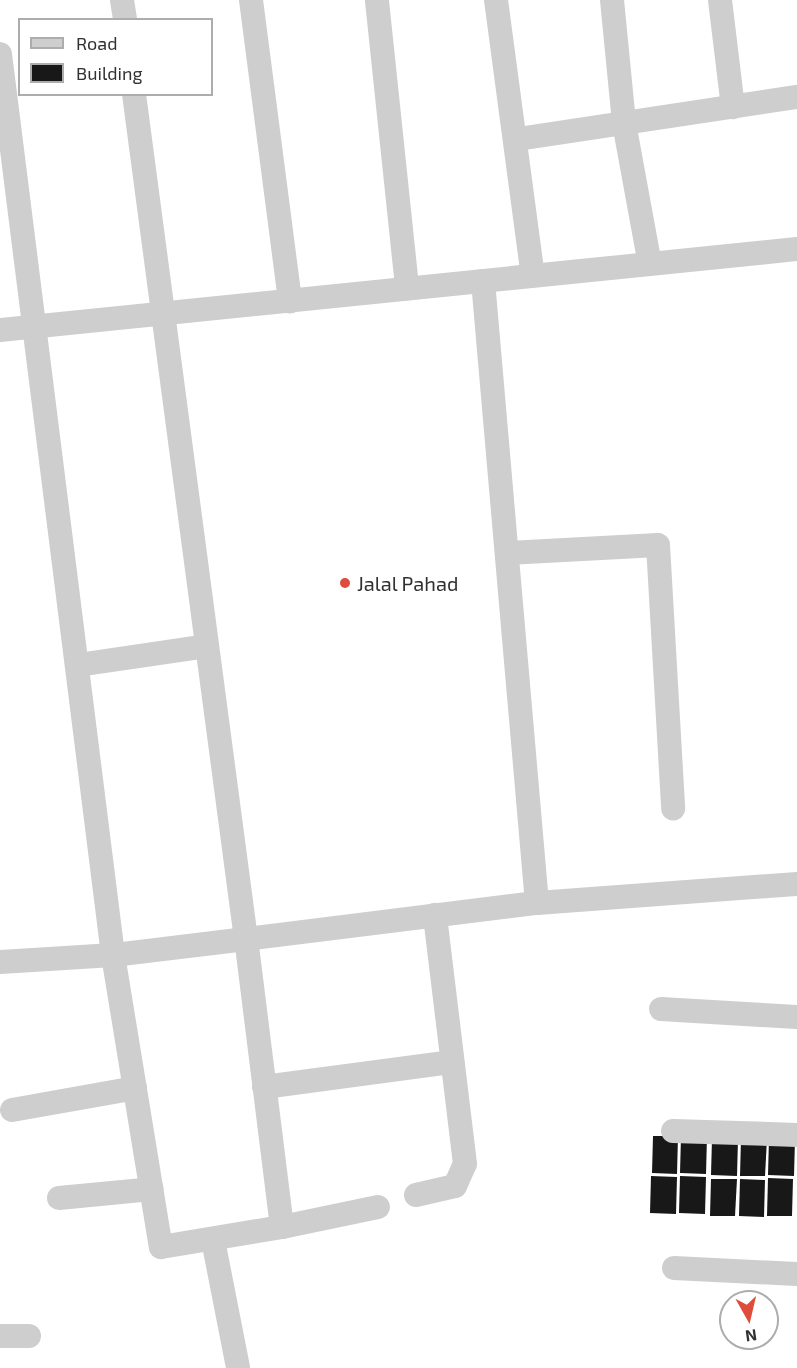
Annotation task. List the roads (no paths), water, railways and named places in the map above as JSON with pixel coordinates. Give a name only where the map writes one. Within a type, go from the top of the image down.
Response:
[{"type":"street","points":[[122,0],[125,18]]},
{"type":"street","points":[[251,0],[290,301]]},
{"type":"street","points":[[384,0],[377,0],[407,288]]},
{"type":"street","points":[[496,0],[518,139],[533,276]]},
{"type":"street","points":[[612,0],[624,123],[650,264]]},
{"type":"street","points":[[720,0],[733,106]]},
{"type":"street","points":[[0,54],[37,326],[113,956],[161,1248],[282,1227],[378,1207]]},
{"type":"street","points":[[134,96],[282,1227]]},
{"type":"street","points":[[518,139],[797,97]]},
{"type":"street","points":[[0,330],[797,249]]},
{"type":"street","points":[[483,281],[537,903]]},
{"type":"street","points":[[507,552],[658,545],[673,809]]},
{"type":"street","points":[[78,664],[207,646]]},
{"type":"street","points":[[0,962],[113,956],[537,903],[797,884]]},
{"type":"street","points":[[416,1195],[455,1186],[463,1175],[435,915]]},
{"type":"street","points":[[661,1009],[797,1017]]},
{"type":"street","points":[[264,1087],[452,1062]]},
{"type":"street","points":[[12,1110],[135,1088]]},
{"type":"street","points":[[673,1131],[797,1135]]},
{"type":"street","points":[[58,1198],[152,1189]]},
{"type":"street","points":[[213,1240],[238,1368]]},
{"type":"street","points":[[674,1268],[797,1274]]},
{"type":"street","points":[[0,1336],[29,1336]]},
{"type":"place","name":"Jalal Pahad","points":[[345,583]]}]
